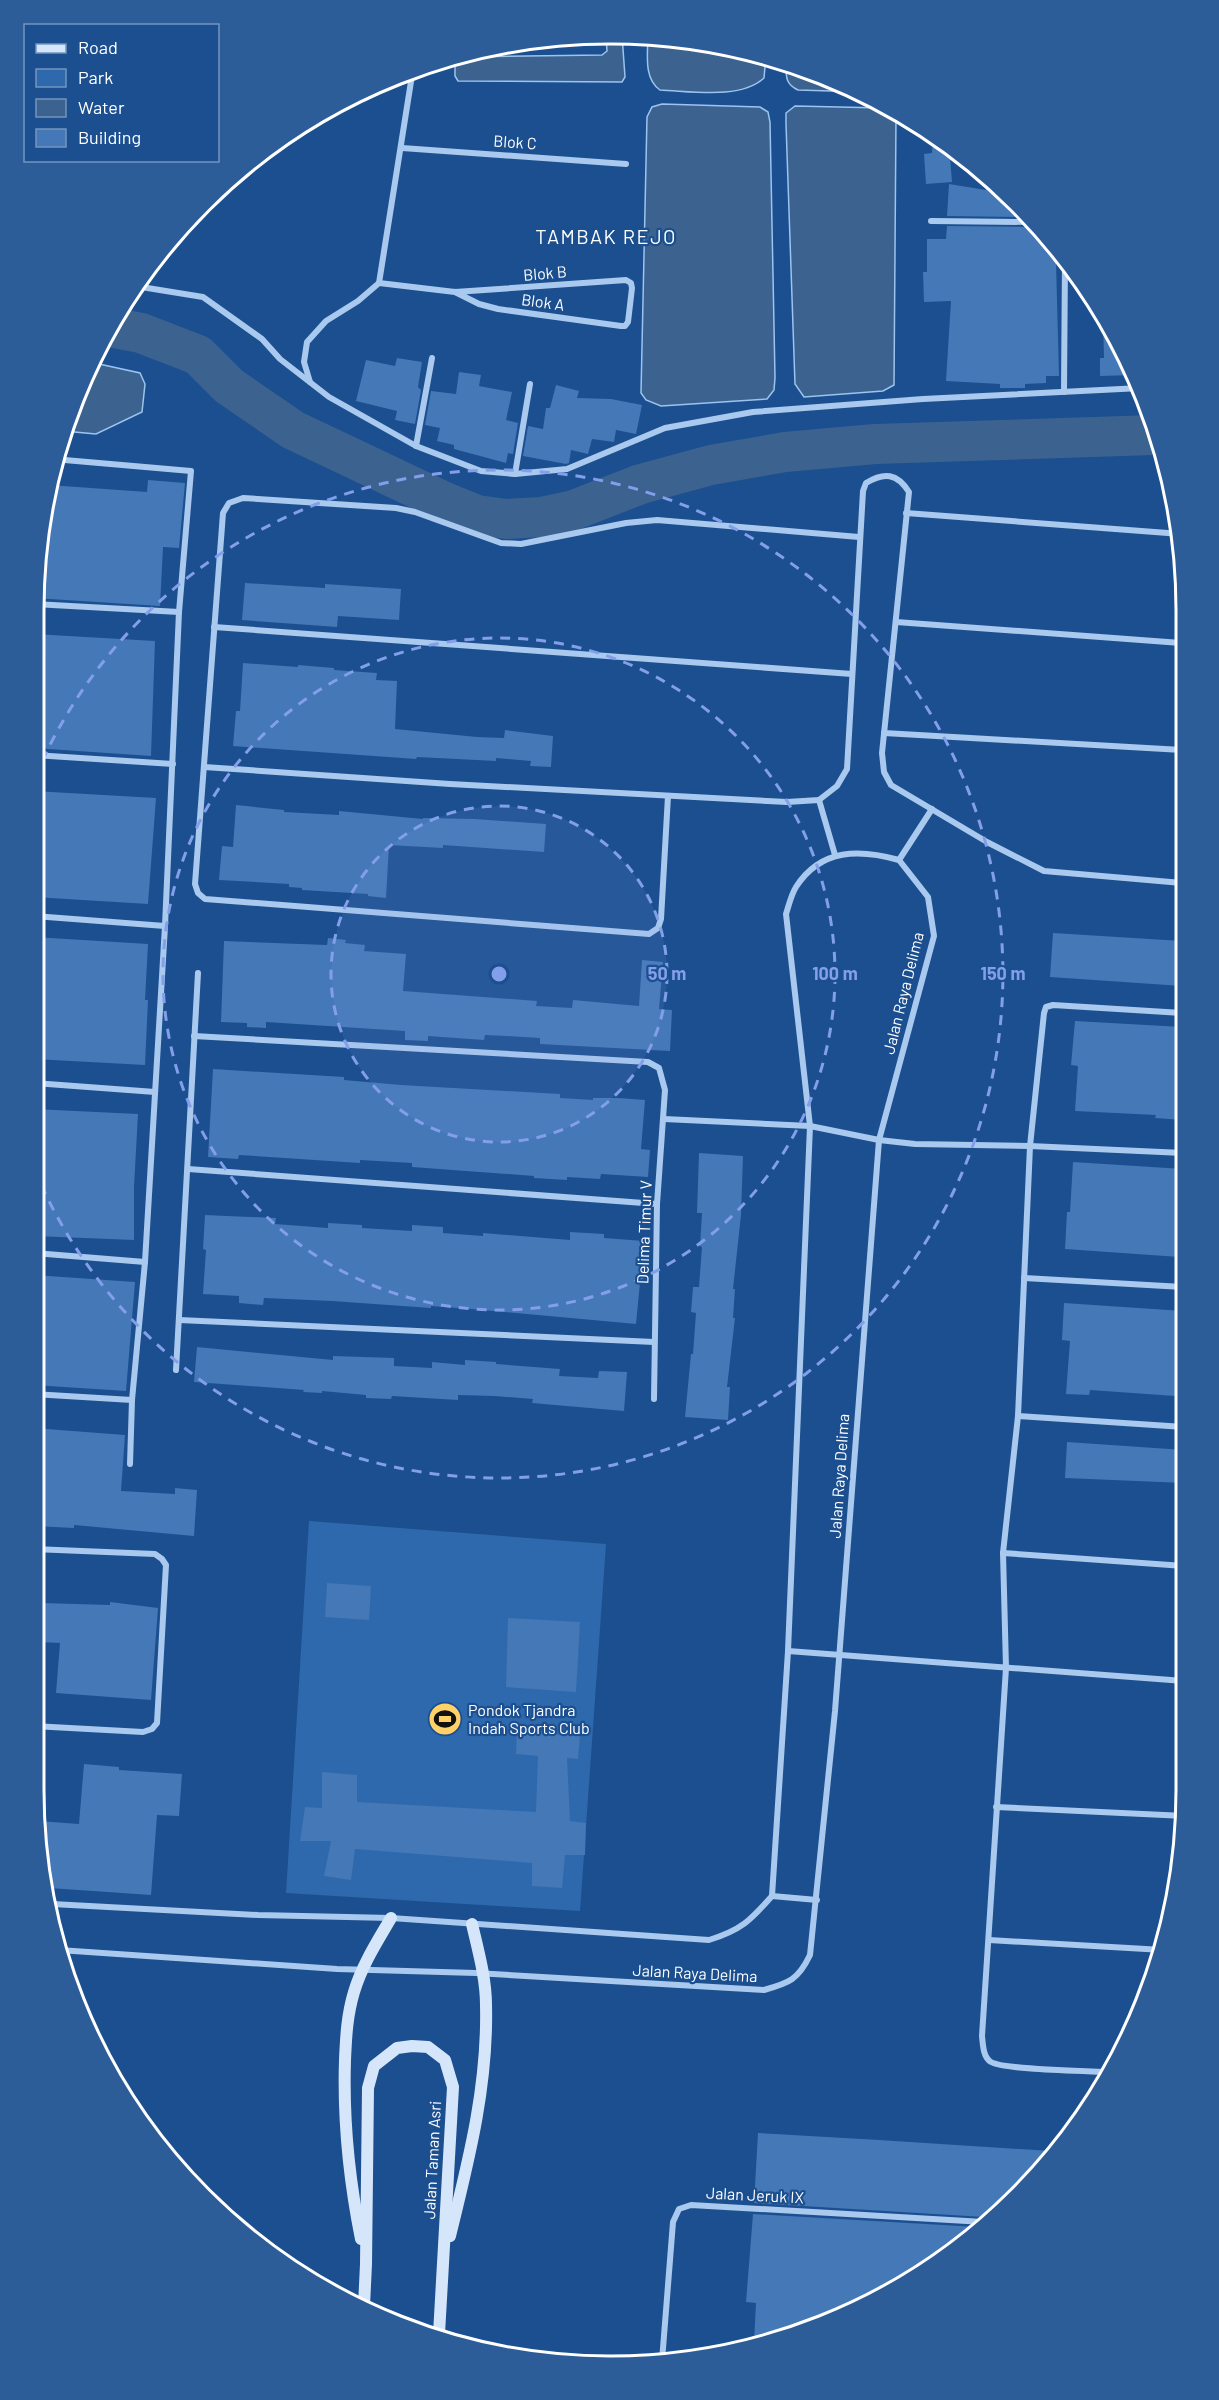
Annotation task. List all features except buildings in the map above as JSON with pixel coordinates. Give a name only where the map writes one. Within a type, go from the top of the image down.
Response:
[{"type":"main road","points":[[366,2264],[352,2193],[345,2141],[344,2084],[347,2019],[362,1969],[391,1918]]},
{"type":"main road","points":[[443,2263],[482,2097],[486,2004],[468,1923]]},
{"type":"main road","name":"Jalan Taman Asri","points":[[364,2300],[368,2088],[374,2066],[397,2048],[428,2047],[445,2060],[453,2086],[439,2330]]},
{"type":"street","points":[[310,382],[304,362],[307,342],[326,321],[358,301],[379,283],[411,80]]},
{"type":"street","name":"Blok C","points":[[402,148],[626,164]]},
{"type":"street","points":[[931,221],[1022,222]]},
{"type":"street","points":[[1064,392],[1065,273]]},
{"type":"street","name":"Blok B","points":[[455,292],[626,280],[632,288],[628,322]]},
{"type":"street","points":[[379,283],[455,292]]},
{"type":"street","points":[[144,287],[203,297],[262,339],[280,359],[329,397],[416,446],[481,471],[515,474],[567,469],[665,428],[708,418],[797,409],[1130,389]]},
{"type":"street","name":"Blok A","points":[[455,292],[479,304],[498,309],[621,326],[625,326],[628,322]]},
{"type":"street","points":[[416,446],[432,358]]},
{"type":"street","points":[[515,474],[530,384]]},
{"type":"street","points":[[64,460],[191,471],[179,612],[165,926],[145,1262],[132,1400],[130,1464]]},
{"type":"street","points":[[204,767],[668,796],[787,802],[819,800],[837,786],[847,769],[863,491],[866,483],[878,476],[893,477],[902,480],[909,492],[882,753],[884,772],[891,785],[987,842],[1044,870],[1176,882]]},
{"type":"street","points":[[668,796],[661,919],[658,928],[649,934],[205,899],[198,893],[195,884],[223,513],[229,503],[243,498],[396,508],[415,512],[501,543],[521,544],[657,520],[859,537]]},
{"type":"street","points":[[906,513],[1171,533]]},
{"type":"street","points":[[43,605],[179,612]]},
{"type":"street","points":[[896,622],[1176,643]]},
{"type":"street","points":[[214,627],[852,674]]},
{"type":"street","points":[[884,733],[1176,750]]},
{"type":"street","points":[[43,757],[173,764]]},
{"type":"street","points":[[819,800],[835,855]]},
{"type":"street","points":[[817,1900],[772,1896],[788,1651],[810,1126],[786,914],[796,887],[814,868],[835,855],[863,852],[899,860],[932,809]]},
{"type":"street","name":"Jalan Raya Delima","points":[[480,1974],[764,1990],[789,1983],[803,1971],[810,1955],[840,1653],[879,1140],[934,936],[928,897],[899,860]]},
{"type":"street","points":[[43,917],[165,926]]},
{"type":"street","points":[[176,1370],[198,973]]},
{"type":"street","points":[[1101,2072],[1009,2066],[992,2062],[986,2056],[982,2036],[1006,1668],[1003,1553],[1018,1416],[1030,1146],[1046,1007],[1053,1005],[1176,1013]]},
{"type":"street","name":"Delima Timur V","points":[[194,1036],[648,1062],[659,1068],[665,1090],[657,1204],[654,1399]]},
{"type":"street","points":[[43,1084],[155,1092]]},
{"type":"street","points":[[664,1119],[810,1126],[879,1140],[915,1144],[1030,1146],[1176,1154]]},
{"type":"street","points":[[188,1169],[657,1204]]},
{"type":"street","points":[[43,1254],[145,1262]]},
{"type":"street","points":[[1024,1278],[1176,1287]]},
{"type":"street","points":[[179,1320],[654,1342]]},
{"type":"street","points":[[43,1395],[132,1400]]},
{"type":"street","points":[[1018,1416],[1176,1426]]},
{"type":"street","points":[[43,1548],[155,1554],[162,1558],[166,1565],[157,1723],[152,1729],[143,1732],[43,1727]]},
{"type":"street","points":[[1003,1553],[1176,1565]]},
{"type":"street","points":[[788,1651],[840,1653],[1176,1680]]},
{"type":"street","points":[[996,1807],[1175,1816]]},
{"type":"street","name":"Jalan Raya Delima","points":[[468,1923],[709,1940],[733,1933],[755,1916],[772,1896]]},
{"type":"street","points":[[55,1904],[468,1923]]},
{"type":"street","points":[[989,1940],[1152,1949]]},
{"type":"street","points":[[67,1951],[480,1974]]},
{"type":"street","name":"Jalan Jeruk IX","points":[[663,2354],[673,2222],[679,2209],[691,2205],[976,2222]]},
{"type":"green space","name":"Pondok Tjandra Indah Sports Club","points":[[309,1521],[606,1544],[580,1911],[286,1893]]},
{"type":"water","points":[[607,44],[623,44],[625,77],[622,82],[458,81],[455,76],[455,66],[489,57],[602,55],[607,51]]},
{"type":"water","points":[[648,45],[720,54],[765,66],[764,78],[754,85],[729,92],[660,90],[651,79]]},
{"type":"water","points":[[786,72],[835,91],[798,90],[788,82]]},
{"type":"water","points":[[662,104],[760,107],[768,112],[775,378],[774,390],[767,399],[661,406],[646,400],[641,393],[647,117],[652,107]]},
{"type":"water","points":[[795,106],[871,108],[896,121],[894,385],[883,391],[804,397],[795,384],[786,113]]},
{"type":"water","points":[[100,364],[140,373],[145,384],[142,412],[96,434],[73,432]]},
{"type":"waterway","points":[[118,328],[141,333],[198,355],[229,386],[293,430],[445,502],[477,515],[506,519],[541,517],[574,510],[641,484],[711,465],[785,452],[875,444],[1147,435]]},
{"type":"place","name":"Pondok Tjandra Indah Sports Club","points":[[445,1719]]},
{"type":"district","name":"TAMBAK REJO","points":[[606,237]]}]
